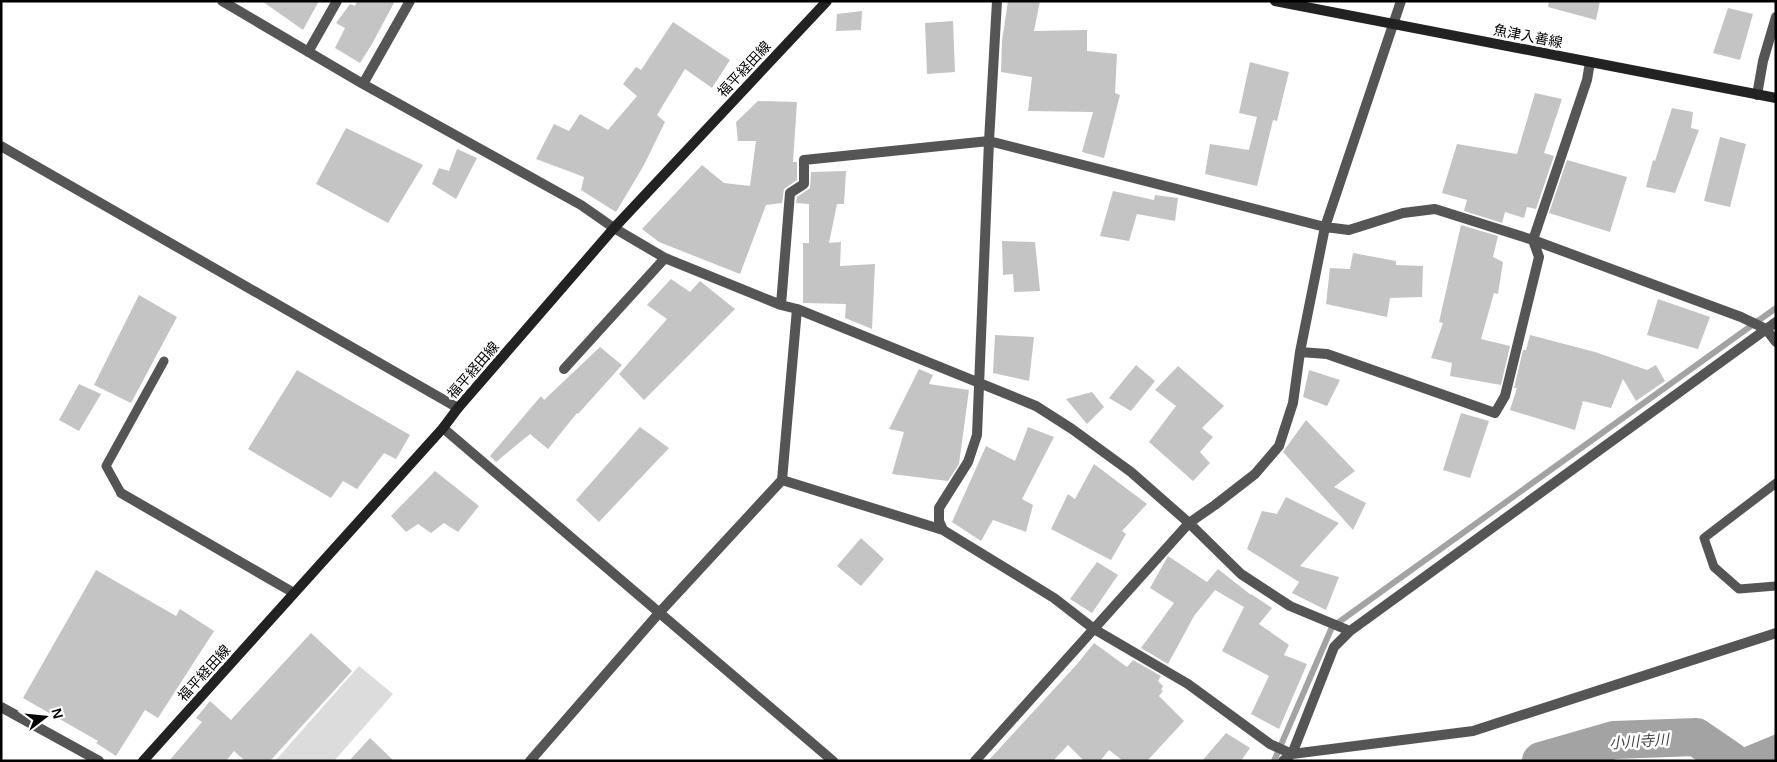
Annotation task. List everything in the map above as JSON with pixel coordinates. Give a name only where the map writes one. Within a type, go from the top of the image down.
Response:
[{"type":"main road","name":"福平経田線","points":[[143,761],[443,428],[458,408],[614,228],[827,1]]},
{"type":"main road","name":"魚津入善線","points":[[1275,1],[1776,98]]},
{"type":"street","points":[[222,1],[363,84],[581,205],[614,228],[665,258],[781,305],[797,309],[1036,406],[1072,429],[1130,472],[1189,523],[1241,574],[1290,606],[1350,631]]},
{"type":"street","points":[[308,52],[337,1]]},
{"type":"street","points":[[363,84],[410,1]]},
{"type":"street","points":[[943,530],[939,521],[940,508],[968,462],[977,435],[989,141],[997,1]]},
{"type":"street","points":[[975,761],[1189,523],[1255,474],[1279,446],[1293,402],[1300,352],[1325,227],[1401,1]]},
{"type":"street","points":[[1757,95],[1763,61],[1776,17]]},
{"type":"street","points":[[1300,352],[1327,354],[1495,413],[1505,396],[1539,256],[1533,240],[1588,80],[1590,62]]},
{"type":"street","points":[[781,305],[790,193],[804,184],[804,160],[989,141],[1325,227],[1349,230],[1403,213],[1435,209],[1533,240],[1741,317],[1766,329],[1776,342]]},
{"type":"street","points":[[1,146],[458,408]]},
{"type":"street","points":[[564,369],[665,258]]},
{"type":"street","points":[[530,761],[659,612],[782,480],[797,309]]},
{"type":"street","points":[[1292,754],[1334,647],[1350,631],[1776,322]]},
{"type":"street","points":[[443,428],[833,761]]},
{"type":"street","points":[[782,480],[943,530],[1054,598],[1094,630],[1188,684],[1270,744],[1292,754]]},
{"type":"street","points":[[121,493],[294,593]]},
{"type":"street","points":[[1283,761],[1292,754],[1473,731],[1776,633]]},
{"type":"street","points":[[1,707],[99,761]]},
{"type":"lane","points":[[121,493],[106,466],[164,361]]},
{"type":"lane","points":[[1776,483],[1704,538],[1714,567],[1739,589],[1776,586]]},
{"type":"shaded area","points":[[359,666],[393,694],[334,761],[275,761]]},
{"type":"shaded area","points":[[1776,734],[1776,761],[1711,761]]},
{"type":"building","points":[[262,1],[319,1],[303,30]]},
{"type":"building","points":[[357,1],[395,1],[360,63],[335,48],[345,28],[336,23],[350,4],[355,6]]},
{"type":"building","points":[[1008,1],[1040,1],[1034,31],[1087,30],[1087,51],[1117,54],[1115,93],[1120,95],[1104,158],[1082,152],[1093,112],[1028,111],[1032,77],[1001,72],[1002,41]]},
{"type":"building","points":[[1549,1],[1600,1],[1596,20],[1548,7]]},
{"type":"building","points":[[1728,8],[1753,14],[1740,60],[1713,53]]},
{"type":"building","points":[[862,11],[861,30],[836,31],[837,14]]},
{"type":"building","points":[[953,21],[955,72],[927,74],[925,23]]},
{"type":"building","points":[[673,22],[730,60],[712,88],[685,69],[657,115],[665,122],[644,165],[616,212],[581,190],[584,177],[536,159],[554,124],[569,131],[580,114],[608,130],[637,96],[623,84],[636,67],[641,70]]},
{"type":"building","points":[[1250,62],[1289,72],[1277,121],[1273,120],[1257,186],[1205,174],[1210,144],[1249,150],[1257,117],[1239,113]]},
{"type":"building","points":[[1535,93],[1562,99],[1544,153],[1554,156],[1536,209],[1527,207],[1524,218],[1505,212],[1502,223],[1464,211],[1467,200],[1442,193],[1457,144],[1517,154]]},
{"type":"building","points":[[758,101],[797,102],[793,162],[797,162],[797,180],[784,189],[782,203],[766,205],[740,274],[659,242],[642,229],[702,165],[724,183],[750,186],[756,141],[738,141],[736,122]]},
{"type":"building","points":[[1672,108],[1693,112],[1691,128],[1699,130],[1675,193],[1646,187],[1653,160],[1655,161]]},
{"type":"building","points":[[346,128],[423,165],[388,223],[316,184]]},
{"type":"building","points":[[1720,137],[1746,144],[1730,207],[1704,201]]},
{"type":"building","points":[[457,149],[477,158],[456,199],[432,184],[439,168],[449,171]]},
{"type":"building","points":[[1567,160],[1627,177],[1610,232],[1549,213]]},
{"type":"building","points":[[846,171],[844,204],[837,204],[829,243],[841,242],[840,266],[875,264],[872,329],[845,318],[846,304],[803,303],[803,243],[809,243],[809,204],[796,203],[797,197],[810,188],[811,172]]},
{"type":"building","points":[[1113,191],[1154,200],[1155,195],[1178,198],[1175,221],[1137,214],[1129,241],[1100,236]]},
{"type":"building","points":[[1461,225],[1498,236],[1493,257],[1503,262],[1498,294],[1494,293],[1481,339],[1510,346],[1501,385],[1450,376],[1452,363],[1431,358],[1443,323],[1439,322]]},
{"type":"building","points":[[1002,241],[1035,242],[1040,291],[1014,292],[1013,274],[1003,275]]},
{"type":"building","points":[[1353,253],[1396,261],[1396,265],[1423,266],[1422,297],[1390,298],[1387,317],[1326,304],[1330,268],[1350,269]]},
{"type":"building","points":[[671,279],[690,292],[700,281],[735,309],[644,400],[619,374],[667,319],[647,305]]},
{"type":"building","points":[[139,295],[177,317],[131,403],[94,385]]},
{"type":"building","points":[[1658,299],[1710,317],[1698,349],[1647,335]]},
{"type":"building","points":[[995,335],[1034,337],[1029,381],[993,373]]},
{"type":"building","points":[[1530,335],[1595,352],[1647,370],[1656,365],[1665,381],[1636,401],[1623,379],[1611,408],[1583,401],[1575,430],[1510,410],[1517,388],[1514,388],[1523,350],[1526,350]]},
{"type":"building","points":[[600,347],[622,365],[577,413],[548,449],[530,434],[496,462],[490,456],[541,396],[544,400]]},
{"type":"building","points":[[1136,365],[1155,381],[1131,411],[1109,398]]},
{"type":"building","points":[[1178,366],[1224,406],[1202,428],[1213,437],[1200,452],[1210,463],[1193,481],[1149,442],[1176,406],[1155,390]]},
{"type":"building","points":[[919,369],[933,375],[929,384],[969,390],[959,464],[948,481],[892,474],[904,432],[889,429]]},
{"type":"building","points":[[297,370],[410,435],[396,459],[384,453],[357,489],[343,481],[331,498],[248,449]]},
{"type":"building","points":[[1309,370],[1340,380],[1327,406],[1303,397]]},
{"type":"building","points":[[79,384],[101,394],[79,431],[59,420]]},
{"type":"building","points":[[1092,392],[1104,407],[1087,424],[1066,399]]},
{"type":"building","points":[[1461,413],[1489,421],[1470,478],[1443,470]]},
{"type":"building","points":[[1306,420],[1355,471],[1334,487],[1366,503],[1353,530],[1283,452]]},
{"type":"building","points":[[640,427],[669,448],[599,522],[576,500]]},
{"type":"building","points":[[1028,427],[1054,437],[1022,499],[1033,505],[1026,532],[993,520],[981,541],[952,522],[986,446],[1015,461]]},
{"type":"building","points":[[1094,464],[1147,504],[1122,531],[1126,534],[1111,560],[1051,529],[1068,494],[1075,499]]},
{"type":"building","points":[[435,471],[479,506],[458,532],[444,523],[431,533],[418,524],[406,532],[391,516]]},
{"type":"building","points":[[1286,497],[1339,523],[1300,566],[1339,577],[1326,610],[1292,593],[1299,582],[1247,549],[1262,511],[1277,514]]},
{"type":"building","points":[[861,538],[884,559],[861,586],[837,566]]},
{"type":"building","points":[[1168,556],[1207,582],[1218,569],[1251,595],[1272,608],[1259,624],[1289,645],[1284,655],[1307,664],[1279,729],[1251,714],[1269,676],[1222,651],[1244,607],[1215,590],[1194,616],[1168,664],[1141,648],[1174,603],[1150,588]]},
{"type":"building","points":[[1097,562],[1118,575],[1092,613],[1070,599]]},
{"type":"building","points":[[96,570],[176,616],[180,609],[214,631],[158,718],[145,710],[116,756],[96,743],[98,741],[23,698]]},
{"type":"building","points":[[311,633],[352,671],[270,761],[245,761],[234,751],[226,761],[169,761],[202,722],[196,718],[210,701],[231,720]]},
{"type":"building","points":[[1094,643],[1127,667],[1133,660],[1161,676],[1158,681],[1163,686],[1161,690],[1163,691],[1159,696],[1184,721],[1147,761],[1123,761],[1109,750],[1100,761],[1084,761],[1068,745],[1053,761],[988,761],[1078,663]]},
{"type":"building","points":[[1226,733],[1250,748],[1241,761],[1202,761]]},
{"type":"building","points":[[370,738],[394,761],[349,761]]},
{"type":"waterway","points":[[1274,761],[1332,627],[1776,308]]},
{"type":"waterway","name":"小川寺川","points":[[1541,761],[1614,740],[1696,737],[1731,761]]}]
